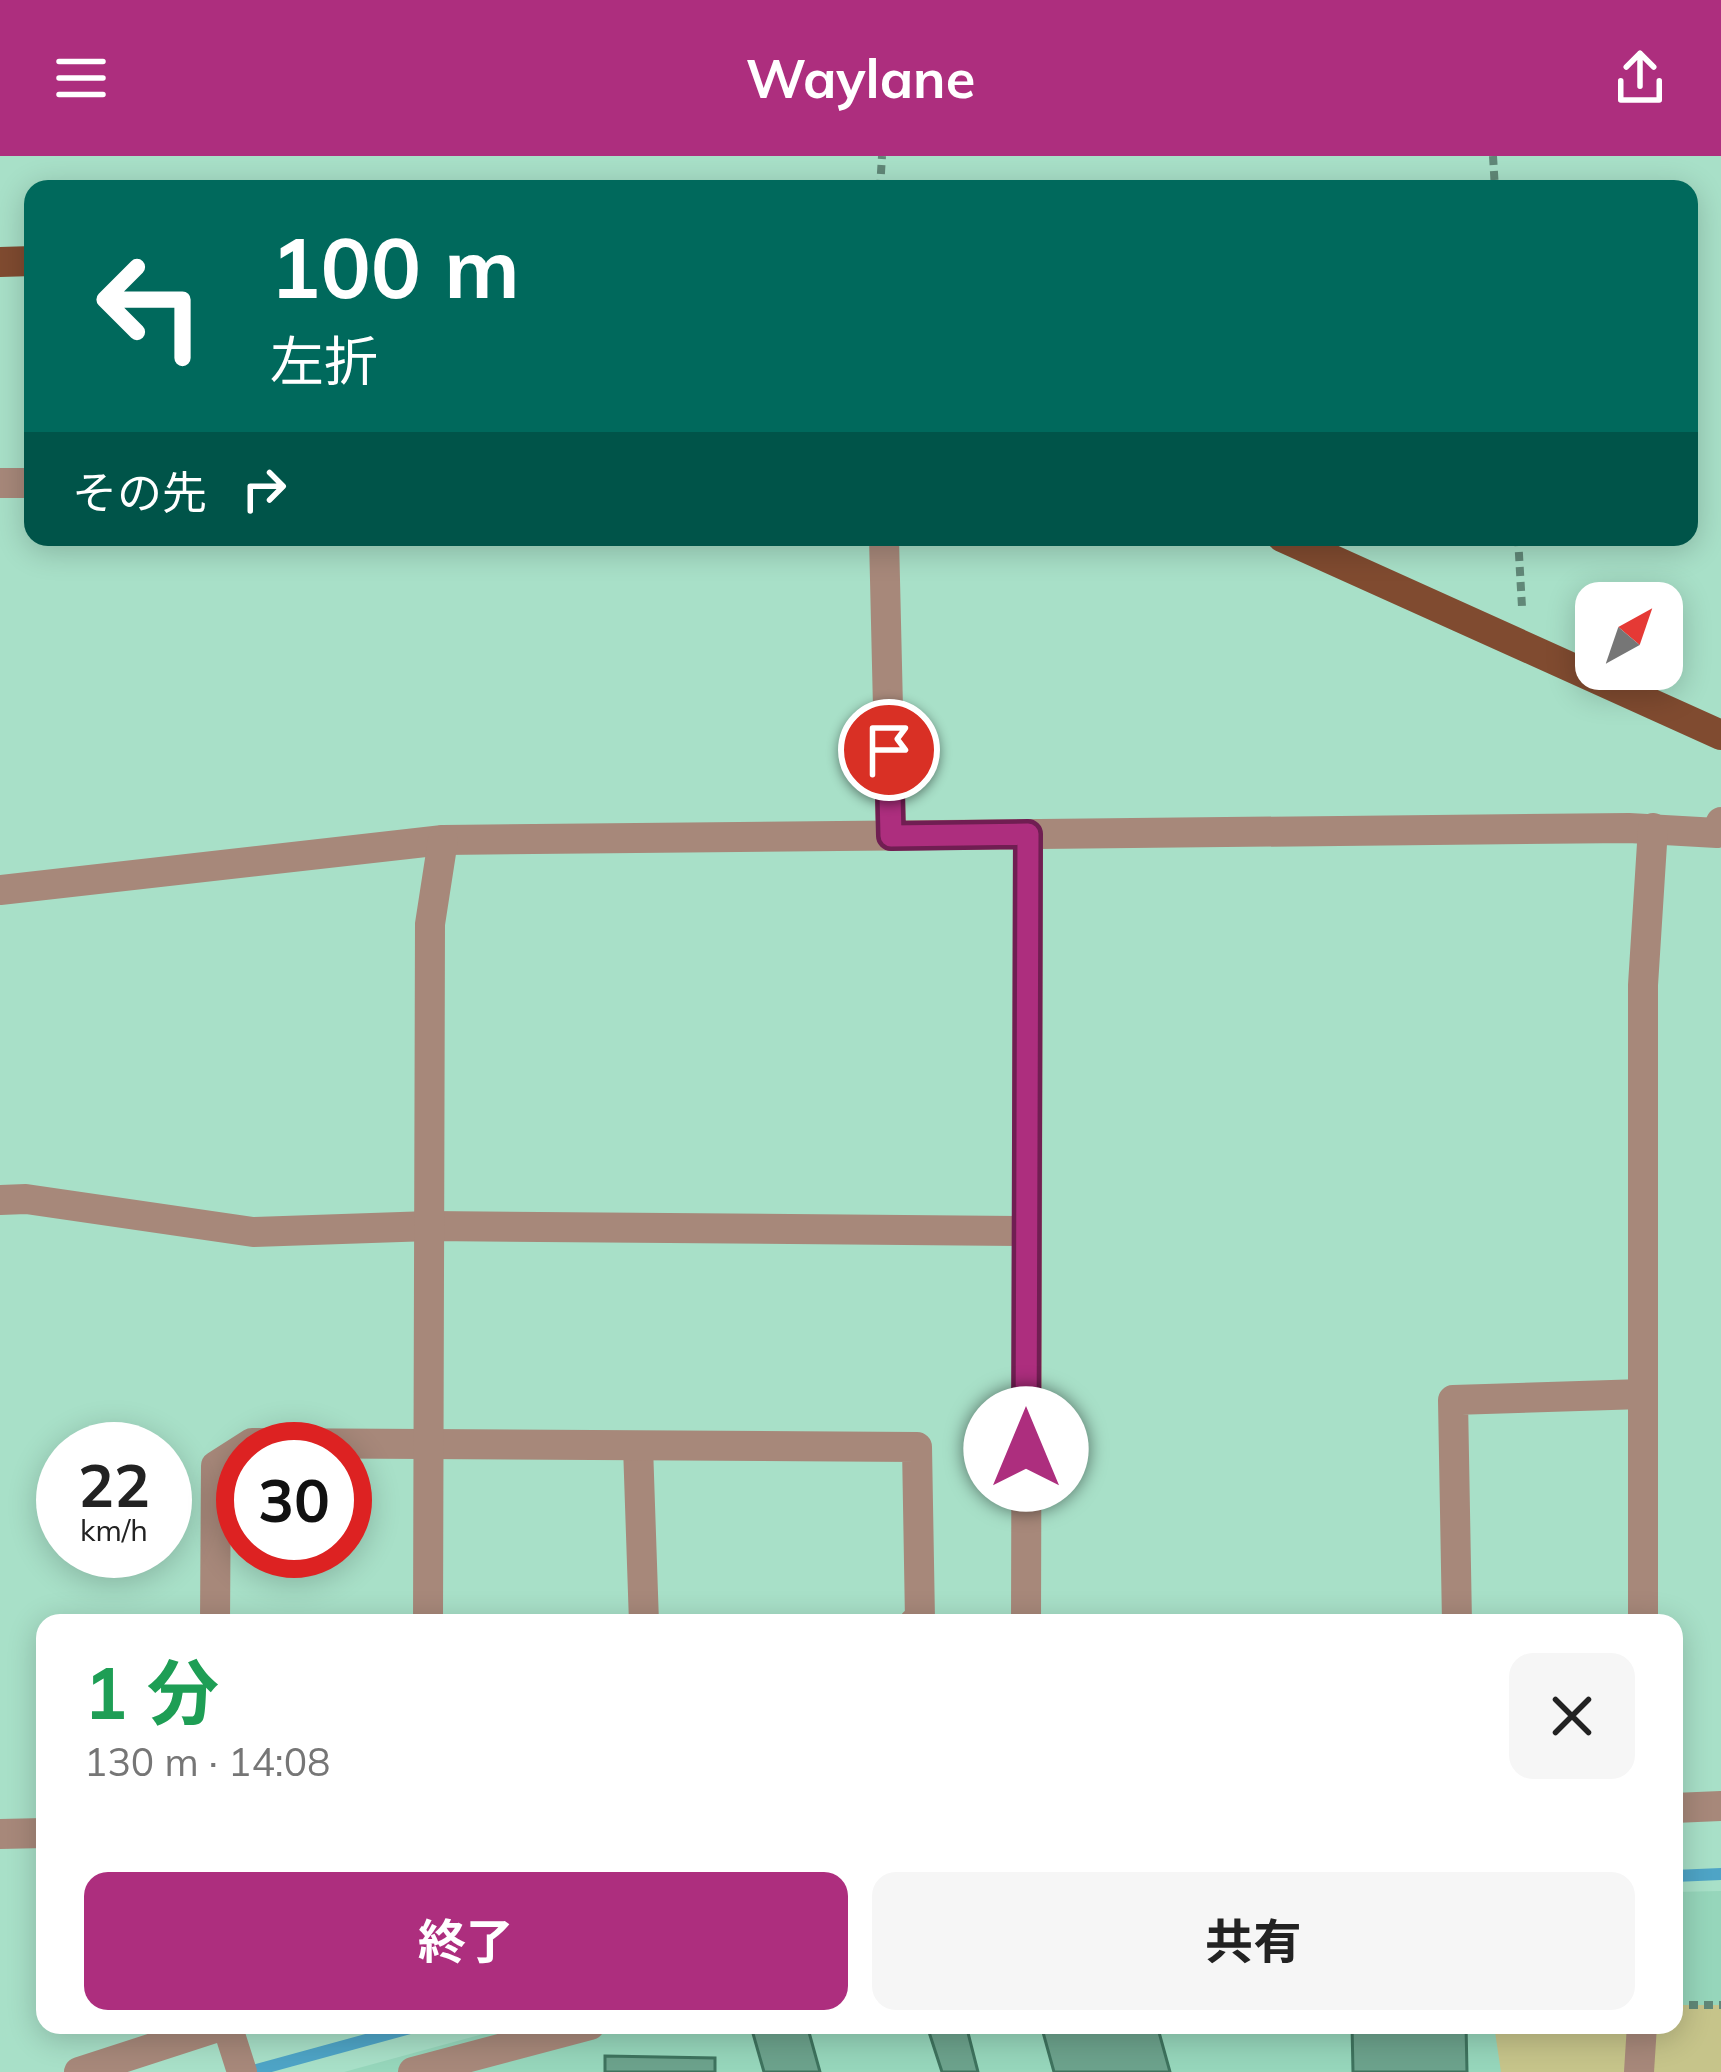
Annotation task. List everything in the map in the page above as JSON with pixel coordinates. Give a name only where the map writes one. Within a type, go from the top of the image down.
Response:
[{"type":"main road","points":[[1302,546],[1721,735]]},
{"type":"street","points":[[884,546],[891,836]]},
{"type":"street","points":[[0,890],[443,840],[1653,829],[1717,833],[1721,823]]},
{"type":"street","points":[[1643,1614],[1643,986],[1653,829]]},
{"type":"street","points":[[1026,1614],[1028,834]]},
{"type":"street","points":[[428,1614],[430,923],[443,840]]},
{"type":"street","points":[[0,1200],[26,1199],[253,1232],[430,1226],[1026,1231]]},
{"type":"street","points":[[1456,1614],[1454,1400],[1643,1394]]},
{"type":"street","points":[[215,1614],[216,1466],[252,1443],[917,1448],[920,1614]]},
{"type":"street","points":[[638,1446],[644,1614]]},
{"type":"street","points":[[1683,1808],[1721,1806]]},
{"type":"street","points":[[0,1834],[36,1833]]},
{"type":"street","points":[[413,2072],[556,2034]]},
{"type":"street","points":[[1639,2072],[1641,2034]]},
{"type":"street","points":[[79,2072],[232,2042]]},
{"type":"path","points":[[1519,546],[1525,648]]},
{"type":"path","points":[[1683,2005],[1721,2005]]},
{"type":"shaded area","points":[[1721,1891],[1721,2072],[344,2072],[483,2034],[1683,2034],[1683,1892]]},
{"type":"shaded area","points":[[1683,2005],[1721,2005],[1721,2072],[1501,2072],[1495,2034],[1683,2034]]},
{"type":"building","points":[[753,2034],[809,2034],[820,2072],[764,2072]]},
{"type":"building","points":[[930,2034],[968,2034],[978,2072],[942,2072]]},
{"type":"building","points":[[1043,2034],[1159,2034],[1170,2072],[1054,2072]]},
{"type":"building","points":[[1352,2034],[1466,2034],[1467,2072],[1353,2072]]},
{"type":"building","points":[[605,2056],[715,2058],[715,2072],[605,2072]]},
{"type":"waterway","points":[[1683,1876],[1721,1874]]},
{"type":"waterway","points":[[249,2072],[388,2034]]},
{"type":"route","points":[[889,750],[891,836],[1028,834],[1026,1449]]}]
